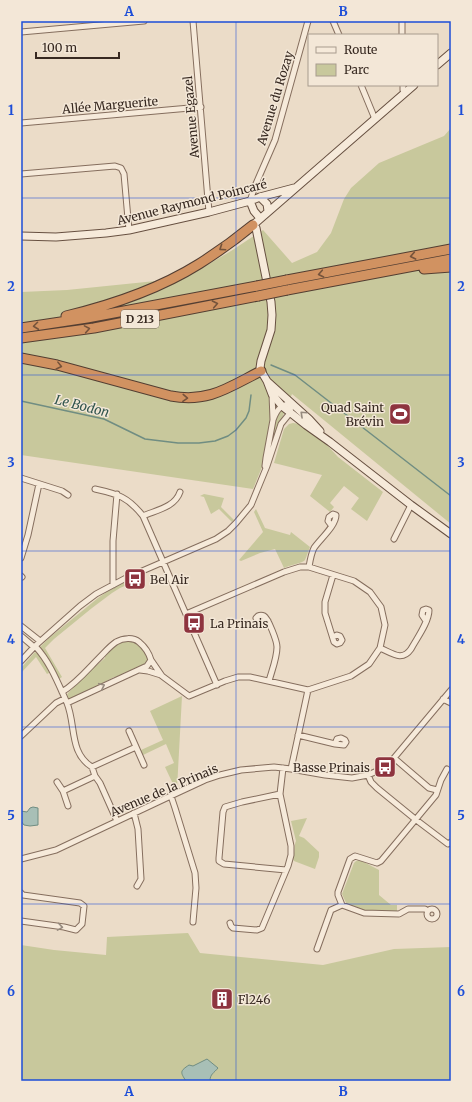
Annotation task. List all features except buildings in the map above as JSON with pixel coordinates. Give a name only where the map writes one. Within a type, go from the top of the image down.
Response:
[{"type":"highway","points":[[51,324],[61,317],[106,306],[172,279],[229,244],[253,225]]},
{"type":"highway","name":"D 213","points":[[21,328],[87,318],[451,249]]},
{"type":"highway","name":"D 213","points":[[21,338],[79,330],[451,259]]},
{"type":"highway","points":[[407,267],[414,270],[451,267]]},
{"type":"highway","points":[[21,358],[57,365],[171,396],[184,398],[197,398],[213,395],[228,389],[261,371]]},
{"type":"street","points":[[21,32],[144,21]]},
{"type":"street","name":"Avenue Egazel","points":[[193,21],[209,212]]},
{"type":"street","name":"Avenue du Rozay","points":[[250,201],[275,140],[308,21]]},
{"type":"street","points":[[333,21],[339,34]]},
{"type":"street","points":[[402,21],[402,34]]},
{"type":"street","points":[[438,64],[451,53]]},
{"type":"street","points":[[361,86],[375,119]]},
{"type":"street","points":[[403,86],[404,93]]},
{"type":"street","name":"Avenue Raymond Poincaré","points":[[253,225],[413,86]]},
{"type":"street","name":"Allée Marguerite","points":[[21,123],[200,107]]},
{"type":"street","points":[[21,174],[115,166],[121,168],[124,174],[129,230]]},
{"type":"street","name":"Avenue Raymond Poincaré","points":[[21,236],[56,236],[129,230],[209,212],[296,188]]},
{"type":"street","points":[[260,197],[267,204],[268,211]]},
{"type":"street","points":[[250,201],[260,218]]},
{"type":"street","points":[[253,225],[257,234],[271,302],[271,330],[261,361],[261,371],[272,394],[290,413],[451,534]]},
{"type":"street","points":[[267,381],[309,419],[330,442]]},
{"type":"street","points":[[272,394],[273,420]]},
{"type":"street","points":[[264,473],[273,420],[276,412],[282,406],[291,403]]},
{"type":"street","points":[[21,661],[40,641],[89,599],[113,585],[216,539],[228,531],[251,504],[264,473],[281,424],[290,413],[291,403]]},
{"type":"street","points":[[21,478],[62,491],[68,495]]},
{"type":"street","points":[[21,558],[28,535],[39,484]]},
{"type":"street","points":[[95,489],[117,494],[130,501],[143,516],[217,684]]},
{"type":"street","points":[[143,516],[172,504],[180,492]]},
{"type":"street","points":[[113,585],[113,541],[117,494]]},
{"type":"street","points":[[394,539],[411,505]]},
{"type":"street","points":[[309,567],[313,550],[331,525]]},
{"type":"street","points":[[139,670],[148,671],[162,676],[190,696],[217,684],[238,677],[250,677],[308,690],[355,674],[369,664],[380,648],[385,625],[381,607],[370,592],[360,584],[309,567],[300,567],[284,572],[186,614]]},
{"type":"street","points":[[333,575],[325,602],[325,613],[333,637]]},
{"type":"street","points":[[268,621],[277,648],[269,681]]},
{"type":"street","points":[[380,648],[396,656],[404,656],[411,649],[426,621]]},
{"type":"street","points":[[21,626],[40,641]]},
{"type":"street","points":[[21,636],[40,651],[58,681],[70,714],[78,750],[81,757],[92,767],[117,821]]},
{"type":"street","points":[[62,692],[71,687],[105,652],[117,642],[126,639],[136,640],[144,646],[151,660],[162,676]]},
{"type":"street","points":[[21,736],[56,703],[65,701],[139,670],[147,666],[151,660]]},
{"type":"street","points":[[291,769],[308,690]]},
{"type":"street","name":"Avenue de la Prinais","points":[[21,859],[56,850],[205,780],[220,775],[256,768],[274,767],[352,778],[368,775],[382,768],[394,758],[451,690]]},
{"type":"street","points":[[443,699],[451,703]]},
{"type":"street","points":[[130,731],[144,765]]},
{"type":"street","points":[[298,735],[335,744]]},
{"type":"street","points":[[92,767],[136,747]]},
{"type":"street","points":[[394,758],[429,788],[437,790]]},
{"type":"street","points":[[230,923],[233,928],[260,930],[286,870],[291,855],[291,846],[280,794],[284,768]]},
{"type":"street","points":[[342,905],[338,892],[350,859],[355,856],[379,863],[436,795],[447,769]]},
{"type":"street","points":[[368,775],[371,782],[377,788],[415,819],[450,843]]},
{"type":"street","points":[[63,791],[95,776]]},
{"type":"street","points":[[57,782],[63,791],[68,806]]},
{"type":"street","points":[[280,794],[224,807],[219,861],[224,864],[286,870]]},
{"type":"street","points":[[171,796],[195,874],[196,888],[193,922]]},
{"type":"street","points":[[134,813],[138,829],[141,879],[137,886]]},
{"type":"street","points":[[21,893],[23,895],[80,903],[84,906],[82,924],[76,930],[21,921]]},
{"type":"street","points":[[317,949],[331,910],[342,905],[364,913],[398,914],[408,909],[425,909],[428,911]]},
{"type":"green space","points":[[451,128],[451,524],[292,394],[253,489],[21,455],[21,292],[67,290],[185,278],[263,230],[292,263],[317,252],[331,233],[344,199],[351,188],[379,163],[444,136]]},
{"type":"green space","points":[[289,424],[300,424],[327,445],[338,457],[383,492],[367,521],[351,509],[359,498],[344,486],[330,503],[334,507],[330,512],[310,496],[322,475],[274,463],[284,429]]},
{"type":"green space","points":[[204,494],[224,498],[221,507],[234,520],[232,522],[219,509],[211,514],[204,497],[200,496]]},
{"type":"green space","points":[[256,509],[265,528],[290,535],[291,532],[310,547],[304,561],[284,568],[275,549],[260,553],[241,561],[239,560],[263,532],[254,512]]},
{"type":"green space","points":[[139,577],[140,579],[120,588],[92,608],[45,648],[62,677],[59,679],[39,648],[98,598],[115,586]]},
{"type":"green space","points":[[123,641],[133,642],[139,645],[149,659],[148,663],[117,678],[114,677],[103,683],[103,685],[70,699],[68,698],[68,693],[94,666],[105,658],[105,655],[115,645]]},
{"type":"green space","points":[[35,652],[40,655],[51,672],[47,674],[36,657],[21,673],[21,668]]},
{"type":"green space","points":[[182,696],[177,789],[173,789],[173,784],[165,767],[174,763],[166,744],[143,755],[141,750],[163,740],[150,711]]},
{"type":"green space","points":[[307,818],[299,836],[304,838],[319,852],[315,869],[294,861],[293,859],[296,841],[291,821]]},
{"type":"green space","points":[[360,860],[379,870],[379,895],[391,905],[397,905],[397,912],[365,912],[347,905],[342,894],[354,863]]},
{"type":"green space","points":[[188,933],[200,953],[323,965],[394,949],[451,947],[451,1081],[21,1081],[21,945],[106,955],[107,937]]},
{"type":"shaded area","points":[[33,807],[38,808],[38,825],[24,825],[21,821],[21,811],[27,812]]},
{"type":"shaded area","points":[[207,1059],[218,1068],[211,1075],[210,1081],[186,1081],[182,1074],[183,1070],[189,1065],[193,1066]]},
{"type":"waterway","points":[[271,365],[295,375],[451,496]]},
{"type":"waterway","name":"Le Bodon","points":[[21,401],[104,419],[145,439],[178,443],[199,443],[215,441],[228,436],[236,430],[246,418],[249,411],[251,395]]},
{"type":"place","name":"Quad Saint Brévin","points":[[400,414]]},
{"type":"place","name":"Bel Air","points":[[135,579]]},
{"type":"place","name":"La Prinais","points":[[194,623]]},
{"type":"place","name":"Basse Prinais","points":[[385,767]]},
{"type":"place","name":"Fl246","points":[[222,999]]}]
